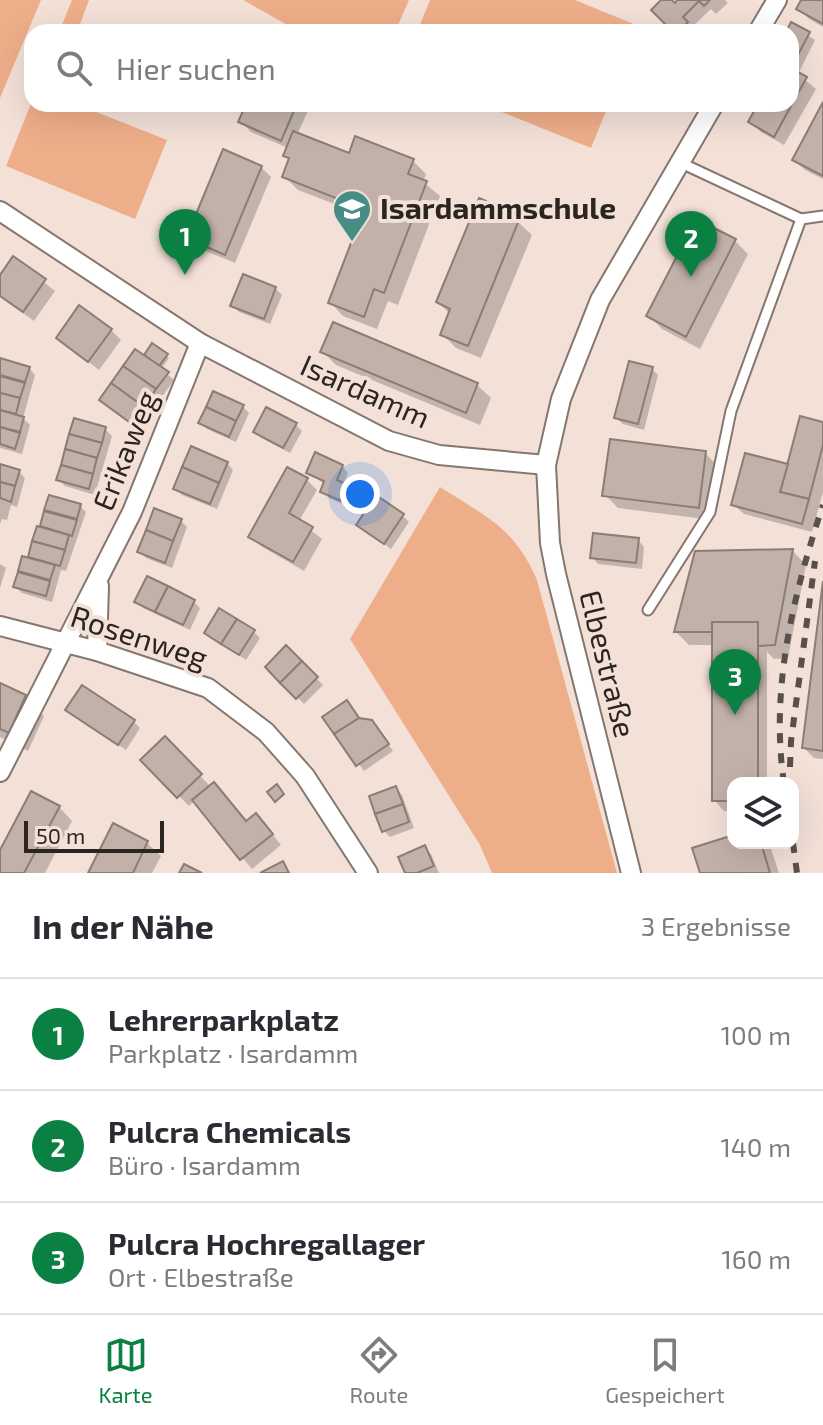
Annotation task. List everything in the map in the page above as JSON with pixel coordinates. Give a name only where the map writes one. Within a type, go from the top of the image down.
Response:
[{"type":"street","points":[[763,24],[777,0]]},
{"type":"street","points":[[546,465],[561,399],[600,300],[709,112]]},
{"type":"street","name":"Isardamm","points":[[0,211],[200,343],[389,441],[439,455],[546,465]]},
{"type":"street","name":"Erikaweg","points":[[0,772],[132,512],[200,343]]},
{"type":"street","name":"Elbestraße","points":[[546,465],[548,529],[556,574],[631,873]]},
{"type":"street","name":"Erikaweg","points":[[97,651],[100,579]]},
{"type":"street","name":"Rosenweg","points":[[0,626],[97,651],[208,688],[266,732],[305,776],[368,873]]},
{"type":"lane","points":[[679,162],[801,219],[823,216]]},
{"type":"lane","points":[[648,610],[710,512],[731,411],[801,219]]},
{"type":"shaded area","points":[[0,0],[41,0],[31,24],[24,24],[24,41],[0,98]]},
{"type":"shaded area","points":[[72,0],[89,0],[80,24],[62,24]]},
{"type":"shaded area","points":[[243,0],[409,0],[398,24],[286,24]]},
{"type":"shaded area","points":[[430,0],[575,0],[634,24],[420,24]]},
{"type":"shaded area","points":[[28,112],[96,112],[167,140],[135,219],[6,166]]},
{"type":"shaded area","points":[[502,112],[606,112],[591,148]]},
{"type":"shaded area","points":[[440,487],[497,524],[518,547],[537,580],[617,873],[492,873],[480,845],[350,639]]},
{"type":"building","points":[[661,0],[675,3],[677,0],[710,0],[704,6],[699,1],[683,17],[688,22],[686,24],[665,24],[651,10]]},
{"type":"building","points":[[801,0],[823,0],[823,24],[796,9]]},
{"type":"building","points":[[799,26],[810,32],[799,53]]},
{"type":"building","points":[[799,72],[807,77],[799,92]]},
{"type":"building","points":[[823,102],[823,176],[792,160]]},
{"type":"building","points":[[242,112],[294,112],[281,141],[238,122]]},
{"type":"building","points":[[754,112],[788,112],[774,137],[748,122]]},
{"type":"building","points":[[293,131],[349,153],[355,136],[414,159],[408,174],[427,181],[384,293],[374,289],[364,317],[328,303],[364,209],[282,177],[289,158],[283,156]]},
{"type":"building","points":[[223,149],[262,166],[225,255],[186,238]]},
{"type":"building","points":[[479,198],[519,220],[468,346],[440,335],[450,309],[436,302]]},
{"type":"building","points":[[696,219],[736,239],[686,337],[646,316]]},
{"type":"building","points":[[13,256],[46,279],[23,312],[0,296],[0,275]]},
{"type":"building","points":[[243,274],[276,287],[264,319],[230,306]]},
{"type":"building","points":[[79,305],[112,329],[88,362],[56,338]]},
{"type":"building","points":[[333,322],[478,383],[466,413],[320,352]]},
{"type":"building","points":[[152,343],[168,354],[159,366],[144,355]]},
{"type":"building","points":[[135,349],[169,372],[156,389],[123,366]]},
{"type":"building","points":[[0,358],[30,367],[25,382],[0,375]]},
{"type":"building","points":[[629,361],[653,367],[638,424],[614,418]]},
{"type":"building","points":[[123,366],[156,389],[144,407],[111,383]]},
{"type":"building","points":[[0,376],[25,383],[20,398],[0,393]]},
{"type":"building","points":[[111,383],[144,407],[132,424],[99,400]]},
{"type":"building","points":[[213,391],[244,405],[236,421],[206,407]]},
{"type":"building","points":[[0,393],[20,398],[16,414],[0,410]]},
{"type":"building","points":[[206,407],[236,421],[229,437],[198,423]]},
{"type":"building","points":[[266,407],[297,423],[283,448],[253,432]]},
{"type":"building","points":[[0,410],[24,417],[20,432],[0,427]]},
{"type":"building","points":[[800,416],[823,422],[823,445],[809,499],[780,492]]},
{"type":"building","points":[[74,418],[106,427],[102,443],[69,434]]},
{"type":"building","points":[[0,427],[20,433],[15,449],[0,444]]},
{"type":"building","points":[[69,434],[102,443],[97,458],[65,449]]},
{"type":"building","points":[[610,439],[706,451],[699,508],[602,496]]},
{"type":"building","points":[[191,446],[228,462],[219,483],[182,467]]},
{"type":"building","points":[[65,449],[97,458],[93,474],[61,465]]},
{"type":"building","points":[[315,452],[343,465],[337,480],[352,487],[346,503],[320,492],[324,481],[306,473]]},
{"type":"building","points":[[745,453],[788,464],[780,492],[809,499],[802,524],[731,505]]},
{"type":"building","points":[[0,464],[20,470],[15,486],[0,482]]},
{"type":"building","points":[[61,465],[93,474],[89,489],[56,480]]},
{"type":"building","points":[[182,467],[219,483],[210,504],[173,489]]},
{"type":"building","points":[[287,467],[308,478],[289,513],[313,527],[293,562],[248,537]]},
{"type":"building","points":[[0,482],[15,486],[11,502],[0,498]]},
{"type":"building","points":[[49,495],[81,504],[77,519],[44,510]]},
{"type":"building","points":[[376,495],[404,514],[384,544],[356,525]]},
{"type":"building","points":[[154,508],[182,519],[173,541],[146,530]]},
{"type":"building","points":[[44,511],[77,520],[72,536],[40,526]]},
{"type":"building","points":[[37,526],[69,535],[65,550],[32,541]]},
{"type":"building","points":[[146,530],[173,541],[165,563],[137,552]]},
{"type":"building","points":[[593,533],[639,538],[636,563],[590,558]]},
{"type":"building","points":[[32,541],[65,550],[60,566],[28,557]]},
{"type":"building","points":[[793,549],[775,645],[758,646],[758,622],[712,622],[712,632],[674,632],[695,551]]},
{"type":"building","points":[[22,556],[55,565],[50,580],[18,571]]},
{"type":"building","points":[[18,572],[50,581],[46,596],[13,587]]},
{"type":"building","points":[[147,576],[168,586],[155,612],[134,602]]},
{"type":"building","points":[[823,581],[823,751],[802,748]]},
{"type":"building","points":[[168,586],[195,600],[183,625],[155,612]]},
{"type":"building","points":[[219,608],[237,619],[221,644],[204,633]]},
{"type":"building","points":[[237,619],[255,630],[239,655],[221,644]]},
{"type":"building","points":[[712,622],[758,622],[758,777],[727,777],[727,801],[712,801]]},
{"type":"building","points":[[286,645],[302,661],[280,683],[265,667]]},
{"type":"building","points":[[302,661],[318,677],[296,699],[280,683]]},
{"type":"building","points":[[0,683],[26,695],[9,733],[0,729]]},
{"type":"building","points":[[82,685],[135,720],[118,745],[65,710]]},
{"type":"building","points":[[347,700],[359,718],[334,734],[322,717]]},
{"type":"building","points":[[359,718],[372,720],[389,744],[356,766],[334,734]]},
{"type":"building","points":[[165,736],[202,774],[177,798],[140,760]]},
{"type":"building","points":[[214,782],[246,821],[256,813],[273,834],[240,860],[192,800]]},
{"type":"building","points":[[277,784],[284,794],[275,802],[267,792]]},
{"type":"building","points":[[396,786],[403,804],[375,814],[369,796]]},
{"type":"building","points":[[31,791],[60,806],[24,873],[0,873],[0,850]]},
{"type":"building","points":[[403,804],[409,822],[382,832],[375,814]]},
{"type":"building","points":[[113,823],[148,841],[133,873],[88,873]]},
{"type":"building","points":[[727,837],[727,849],[763,849],[770,873],[700,873],[692,848]]},
{"type":"building","points":[[425,845],[434,866],[417,873],[405,873],[398,857]]},
{"type":"building","points":[[283,861],[289,873],[260,873]]},
{"type":"building","points":[[184,864],[202,873],[179,873]]},
{"type":"railway","points":[[783,777],[780,713],[787,642],[802,573],[823,505]]},
{"type":"railway","points":[[790,767],[815,561]]},
{"type":"railway","points":[[794,849],[797,873]]},
{"type":"place","name":"Isardammschule","points":[[352,243]]},
{"type":"place","name":"Lehrerparkplatz","points":[[185,275]]},
{"type":"place","name":"Pulcra Chemicals","points":[[691,277]]},
{"type":"place","name":"Pulcra Hochregallager","points":[[735,715]]}]
